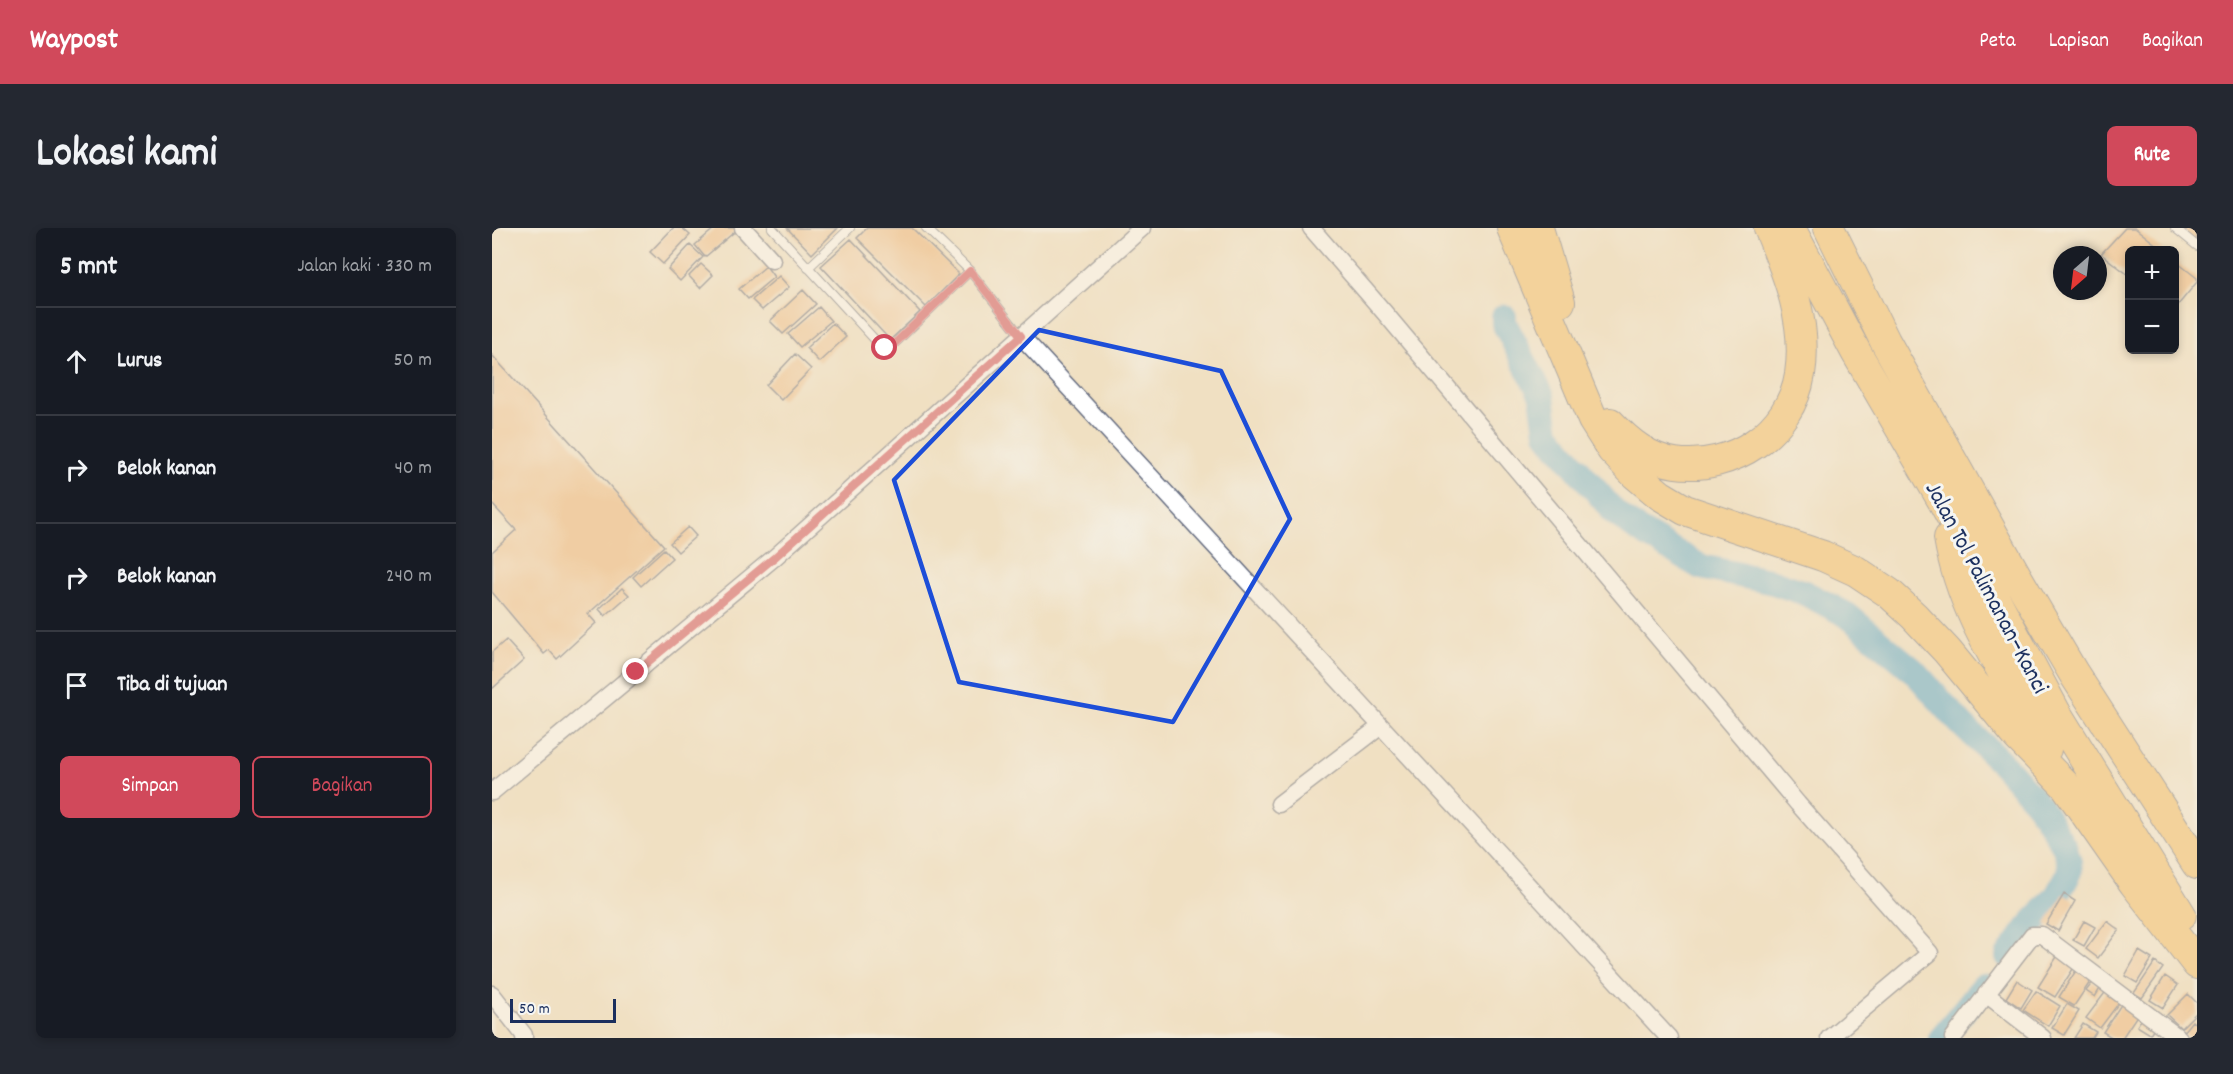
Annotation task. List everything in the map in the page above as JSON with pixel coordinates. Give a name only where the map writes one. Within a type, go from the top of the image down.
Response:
[{"type":"highway","points":[[1512,228],[1593,420],[1612,450],[1635,474],[1660,495],[1684,510],[1823,556],[1856,571],[1888,592],[1947,651],[2018,737],[2066,786]]},
{"type":"highway","points":[[1538,228],[1589,387],[1607,419],[1628,442],[1647,454],[1674,463],[1719,461],[1754,446],[1770,433],[1790,404],[1800,375],[1800,323],[1789,275],[1769,228]]},
{"type":"highway","name":"Jalan Tol Palimanan–Kanci","points":[[1790,228],[1856,352],[1944,503],[2056,713],[2197,940]]},
{"type":"highway","name":"Jalan Tol Palimanan–Kanci","points":[[1829,228],[1885,340],[2017,576],[2074,674],[2197,864]]},
{"type":"highway","points":[[1944,503],[1951,550],[1969,610],[2004,677],[2066,786],[2134,883],[2197,964]]},
{"type":"street","points":[[743,228],[772,260]]},
{"type":"street","points":[[492,792],[775,557],[1142,228]]},
{"type":"street","points":[[1311,228],[1392,321],[1798,804],[1930,953],[1829,1038]]},
{"type":"street","points":[[1021,336],[1669,1038]]},
{"type":"street","points":[[1279,804],[1381,726]]},
{"type":"street","points":[[1953,1038],[2032,935],[2037,933],[2179,1038]]},
{"type":"street","points":[[492,994],[525,1037]]},
{"type":"street","points":[[1986,994],[2043,1038]]},
{"type":"lane","points":[[771,228],[881,346],[889,349],[970,271]]},
{"type":"lane","points":[[808,268],[850,228]]},
{"type":"lane","points":[[926,228],[970,271],[1021,336]]},
{"type":"lane","points":[[2175,228],[2197,246]]},
{"type":"highlighted area","points":[[1039,330],[1221,371],[1290,519],[1173,722],[959,682],[894,480]]},
{"type":"building","points":[[673,228],[682,228],[690,235],[663,264],[650,252]]},
{"type":"building","points":[[715,228],[739,228],[705,257],[695,245]]},
{"type":"building","points":[[787,228],[838,228],[812,254]]},
{"type":"building","points":[[867,228],[912,228],[959,274],[926,307],[857,238]]},
{"type":"building","points":[[2125,228],[2135,228],[2158,246],[2125,246],[2125,272],[2107,259],[2107,248]]},
{"type":"building","points":[[2178,228],[2197,228],[2197,244]]},
{"type":"building","points":[[851,239],[920,312],[890,340],[821,266]]},
{"type":"building","points":[[690,245],[703,257],[680,281],[668,269]]},
{"type":"building","points":[[701,264],[713,275],[700,288],[689,276]]},
{"type":"building","points":[[2179,264],[2197,278],[2197,282],[2179,304]]},
{"type":"building","points":[[766,266],[774,277],[748,299],[739,289]]},
{"type":"building","points":[[779,276],[789,287],[762,310],[752,300]]},
{"type":"building","points":[[803,290],[816,304],[783,334],[770,321]]},
{"type":"building","points":[[819,307],[831,321],[800,347],[788,334]]},
{"type":"building","points":[[833,323],[846,337],[819,362],[806,348]]},
{"type":"building","points":[[795,354],[811,369],[781,400],[766,385]]},
{"type":"building","points":[[492,355],[664,546],[588,614],[596,623],[557,659],[549,650],[544,654],[492,592],[492,552],[516,530],[492,504]]},
{"type":"building","points":[[688,527],[696,536],[678,552],[670,543]]},
{"type":"building","points":[[664,549],[672,558],[641,586],[633,577]]},
{"type":"building","points":[[622,588],[629,595],[605,616],[599,609]]},
{"type":"building","points":[[506,640],[524,660],[492,689],[492,652]]},
{"type":"building","points":[[2064,894],[2075,901],[2058,931],[2046,924]]},
{"type":"building","points":[[2084,921],[2095,927],[2084,946],[2073,940]]},
{"type":"building","points":[[2107,921],[2119,930],[2098,958],[2086,949]]},
{"type":"building","points":[[2139,951],[2152,959],[2137,983],[2125,976]]},
{"type":"building","points":[[2058,955],[2075,966],[2055,997],[2038,987]]},
{"type":"building","points":[[2155,962],[2163,968],[2142,998],[2134,993]]},
{"type":"building","points":[[2077,969],[2092,979],[2074,1006],[2059,997]]},
{"type":"building","points":[[2165,976],[2178,985],[2163,1008],[2150,1000]]},
{"type":"building","points":[[2017,980],[2032,990],[2021,1008],[2006,998]]},
{"type":"building","points":[[2093,982],[2101,987],[2095,997],[2086,991]]},
{"type":"building","points":[[2107,990],[2121,1000],[2100,1028],[2086,1018]]},
{"type":"building","points":[[2036,991],[2060,1006],[2048,1026],[2023,1010]]},
{"type":"building","points":[[2188,994],[2197,1003],[2197,1012],[2181,1028],[2167,1015]]},
{"type":"building","points":[[2122,1003],[2138,1014],[2122,1038],[2113,1038],[2103,1032]]},
{"type":"building","points":[[2067,1004],[2079,1011],[2064,1035],[2052,1028]]},
{"type":"building","points":[[2142,1018],[2155,1026],[2150,1034],[2137,1026]]},
{"type":"building","points":[[2192,1021],[2197,1025],[2197,1038],[2190,1038],[2183,1032]]},
{"type":"building","points":[[2083,1024],[2096,1032],[2092,1038],[2074,1038]]},
{"type":"waterway","points":[[1504,317],[1504,323],[1542,396],[1547,433],[1615,513],[1637,529],[1701,567],[1773,582],[1805,593],[1847,615],[1913,670],[2039,805],[2065,848],[2070,872],[2056,897],[2028,928],[2008,956]]},
{"type":"waterway","points":[[1941,1038],[1983,987]]},
{"type":"route","points":[[636,672],[775,557],[1021,336],[970,271],[889,349],[885,348]]}]
